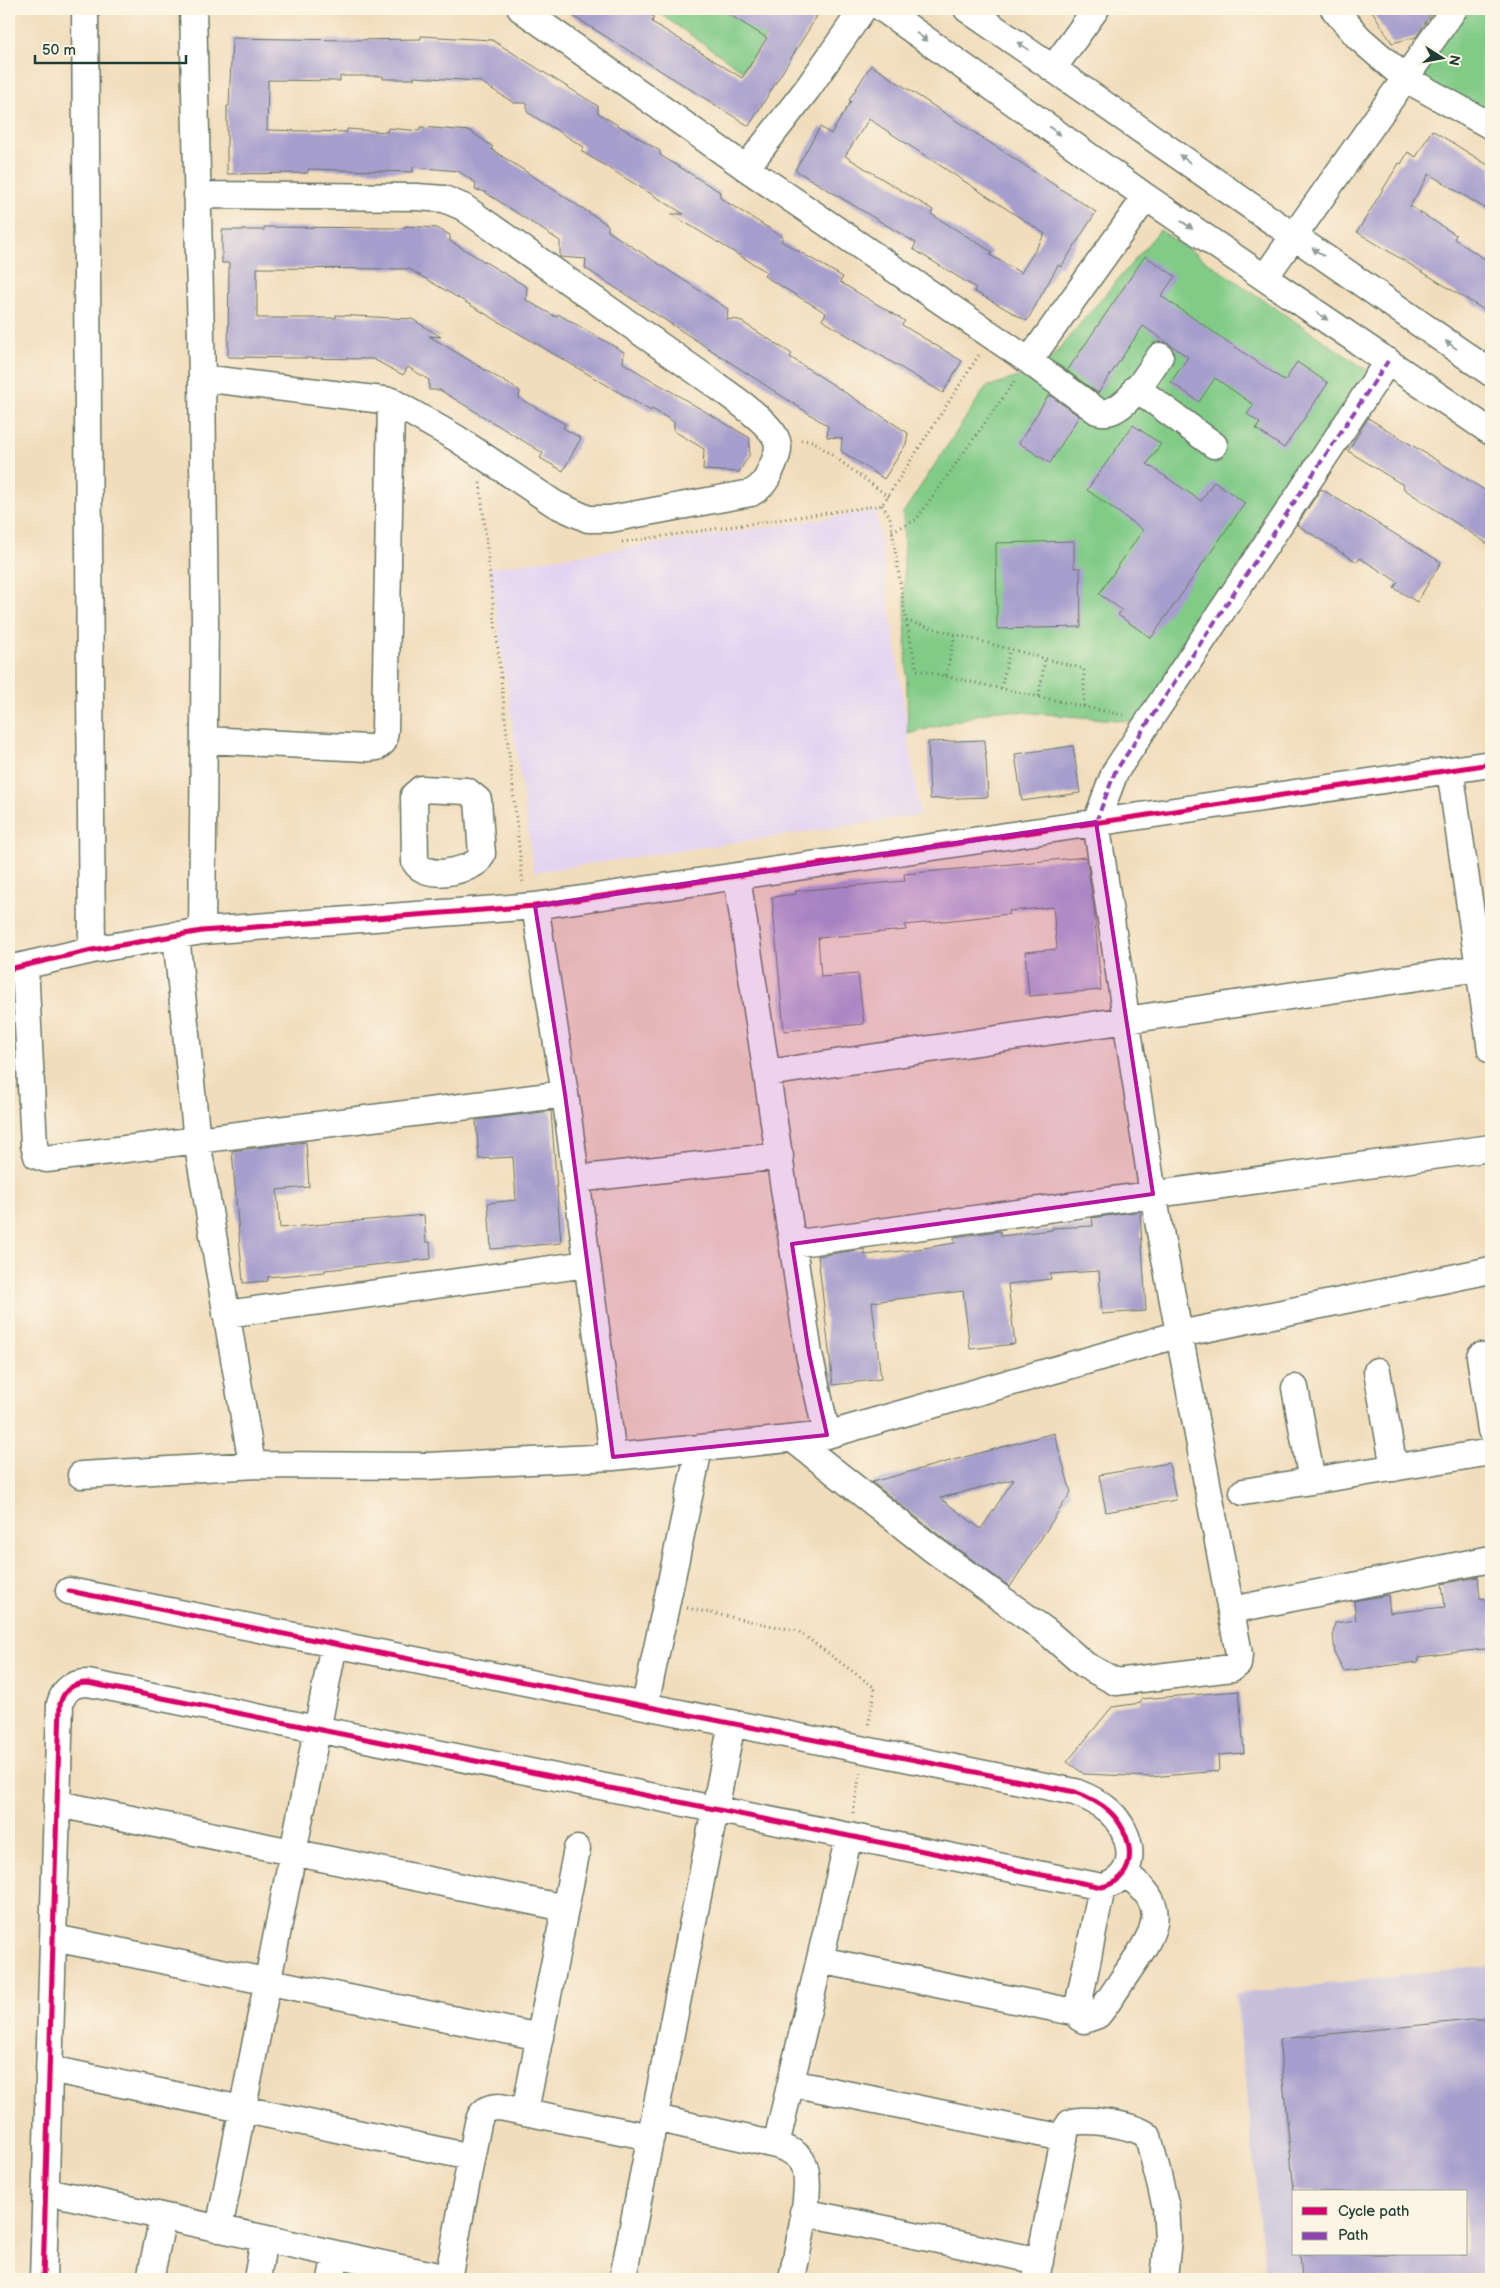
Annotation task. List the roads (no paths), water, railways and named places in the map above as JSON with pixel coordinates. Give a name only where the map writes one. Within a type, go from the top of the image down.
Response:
[{"type":"street","points":[[85,9],[92,950]]},
{"type":"street","points":[[193,9],[202,378],[204,740],[202,931]]},
{"type":"street","points":[[521,9],[746,168],[1102,413],[1114,412],[1119,409],[1160,356]]},
{"type":"street","points":[[746,168],[808,88],[863,9]]},
{"type":"street","points":[[883,9],[1146,197],[1491,432]]},
{"type":"street","points":[[968,9],[1054,67],[1491,373]]},
{"type":"street","points":[[1054,67],[1096,9]]},
{"type":"street","points":[[1334,9],[1360,38],[1406,79],[1491,126]]},
{"type":"street","points":[[1266,277],[1454,9]]},
{"type":"street","points":[[197,195],[417,197],[444,199],[463,207],[713,383],[753,414],[777,439],[778,454],[766,481],[757,490],[732,497],[598,520],[579,516],[555,504],[424,418],[391,401],[202,378]]},
{"type":"street","points":[[1029,361],[1146,197]]},
{"type":"street","points":[[793,1439],[936,1551],[1046,1630],[1085,1665],[1116,1682],[1232,1668],[1238,1664],[1239,1654],[1153,1194],[1128,1020],[1096,822],[1115,772],[1388,361]]},
{"type":"street","points":[[1136,388],[1214,445]]},
{"type":"street","points":[[204,740],[368,748],[378,747],[383,742],[385,730],[391,401]]},
{"type":"street","points":[[565,1094],[46,1159],[37,1156],[34,1145],[17,967],[92,950],[202,931],[530,907],[1491,764]]},
{"type":"street","points":[[1450,770],[1491,1050]]},
{"type":"street","points":[[448,872],[448,913]]},
{"type":"street","points":[[737,877],[809,1354],[827,1435]]},
{"type":"street","points":[[530,907],[565,1094],[613,1457]]},
{"type":"street","points":[[176,935],[197,1141],[251,1458],[257,1465]]},
{"type":"street","points":[[768,1073],[1479,968]]},
{"type":"street","points":[[792,1244],[1491,1148]]},
{"type":"street","points":[[576,1179],[780,1156]]},
{"type":"street","points":[[226,1314],[587,1264]]},
{"type":"street","points":[[81,1475],[257,1465],[428,1466],[613,1457],[827,1435],[1180,1334],[1491,1270]]},
{"type":"street","points":[[1480,1356],[1491,1430]]},
{"type":"street","points":[[1377,1371],[1394,1468]]},
{"type":"street","points":[[1295,1388],[1312,1481]]},
{"type":"street","points":[[645,1705],[699,1449]]},
{"type":"street","points":[[1243,1492],[1491,1452]]},
{"type":"street","points":[[1231,1610],[1491,1559]]},
{"type":"street","points":[[43,2279],[60,1704],[67,1690],[80,1683],[1102,1887],[1116,1883],[1126,1874],[1129,1863],[1129,1849],[1122,1830],[1110,1812],[1088,1797],[645,1705],[69,1591]]},
{"type":"street","points":[[219,2229],[334,1644]]},
{"type":"street","points":[[621,2279],[653,2127],[732,1723]]},
{"type":"street","points":[[58,1804],[566,1908]]},
{"type":"street","points":[[776,2145],[849,1836]]},
{"type":"street","points":[[525,2111],[577,1850]]},
{"type":"street","points":[[820,1960],[1078,2012],[1084,2020],[1098,2015],[1150,1940],[1155,1925],[1155,1910],[1150,1896],[1140,1884],[1126,1874]]},
{"type":"street","points":[[1078,2012],[1102,1887]]},
{"type":"street","points":[[54,1938],[540,2037]]},
{"type":"street","points":[[50,2069],[471,2157]]},
{"type":"street","points":[[791,2083],[1064,2138]]},
{"type":"street","points":[[46,2191],[264,2239],[334,2267],[449,2279],[480,2115],[485,2110],[500,2107],[776,2145],[795,2153],[806,2170],[808,2180],[792,2279]]},
{"type":"street","points":[[804,2212],[1038,2270],[1064,2138],[1070,2123],[1084,2119],[1138,2130],[1148,2136],[1166,2206],[1168,2239],[1164,2279]]},
{"type":"street","points":[[150,2279],[163,2217]]},
{"type":"street","points":[[257,2279],[264,2239]]}]
